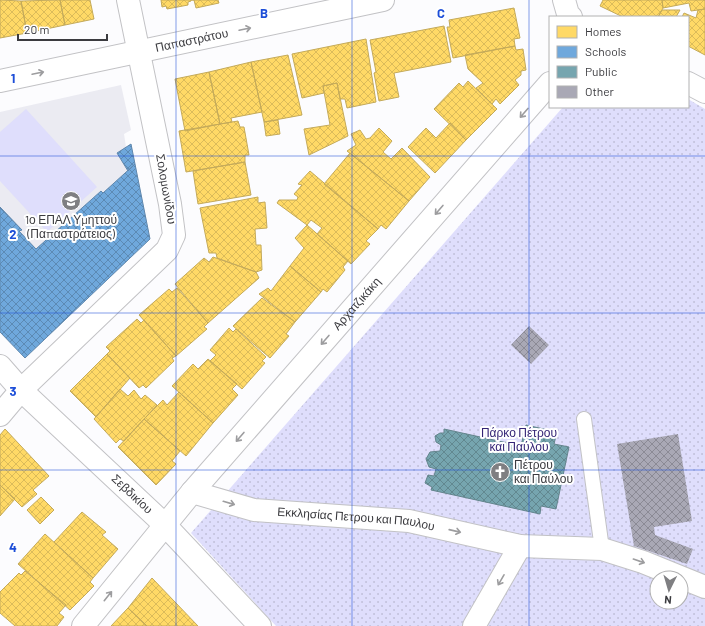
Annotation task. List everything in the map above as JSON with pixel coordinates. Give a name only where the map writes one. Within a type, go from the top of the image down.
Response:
[{"type":"street","name":"Σολομωνίδου","points":[[0,416],[21,390],[167,250],[174,235],[170,204],[128,0]]},
{"type":"street","name":"Παπαστράτου","points":[[0,80],[139,52],[337,5],[383,0]]},
{"type":"street","points":[[564,0],[570,16]]},
{"type":"street","name":"Αρχατζικάκη","points":[[83,626],[192,492],[549,84]]},
{"type":"street","points":[[689,84],[705,92]]},
{"type":"street","name":"Σεβδικίου","points":[[0,366],[21,390],[165,525],[260,626]]},
{"type":"street","name":"Εκκλησίας Πετρου και Παυλου","points":[[192,492],[254,510],[409,521],[520,546],[602,549],[643,562],[705,587]]},
{"type":"street","points":[[474,626],[520,546]]},
{"type":"lane","points":[[584,419],[602,549]]},
{"type":"shaded area","name":"1ο ΕΠΑΛ Υμηττού (Παπαστράτειος)","points":[[121,85],[131,130],[124,134],[126,147],[131,144],[150,239],[25,358],[0,332],[0,112]]},
{"type":"green space","name":"Πάρκο Πέτρου και Παύλου","points":[[689,100],[705,109],[705,626],[276,626],[191,533],[562,108],[689,108]]},
{"type":"green space","points":[[26,109],[97,187],[47,232],[0,181],[0,132]]},
{"type":"building: Homes","points":[[0,0],[21,1],[27,33],[0,38]]},
{"type":"building: Homes","points":[[60,0],[65,25],[27,33],[21,1]]},
{"type":"building: Homes","points":[[60,0],[90,0],[94,19],[65,25]]},
{"type":"building: Homes","points":[[161,0],[191,1],[188,2],[188,5],[167,9],[166,6],[162,7]]},
{"type":"building: Homes","points":[[194,0],[218,0],[219,3],[196,8]]},
{"type":"building: Homes","points":[[603,0],[662,0],[663,8],[659,16],[621,16],[600,6]]},
{"type":"building: Homes","points":[[662,0],[705,0],[705,9],[691,11],[689,3],[663,8]]},
{"type":"building: Homes","points":[[514,8],[520,38],[514,39],[515,46],[453,58],[447,27],[450,27],[449,20]]},
{"type":"building: Homes","points":[[705,9],[705,55],[689,47],[689,16],[682,16],[684,13],[696,18],[698,10]]},
{"type":"building: Homes","points":[[662,10],[680,10],[677,16],[659,16]]},
{"type":"building: Homes","points":[[444,26],[451,62],[394,73],[399,97],[379,101],[374,73],[376,72],[370,40]]},
{"type":"building: Homes","points":[[366,39],[376,102],[347,108],[345,99],[340,99],[337,83],[323,86],[324,93],[302,98],[292,54]]},
{"type":"building: Homes","points":[[515,46],[516,50],[523,49],[526,70],[521,71],[521,75],[515,80],[519,85],[500,104],[496,99],[492,104],[476,88],[483,83],[468,69],[465,55]]},
{"type":"building: Homes","points":[[288,55],[302,115],[264,122],[251,62]]},
{"type":"building: Homes","points":[[251,62],[262,112],[231,118],[232,122],[220,124],[209,72]]},
{"type":"building: Homes","points":[[209,72],[220,124],[185,131],[175,79]]},
{"type":"building: Homes","points":[[468,81],[497,109],[466,140],[434,109],[459,83],[463,87]]},
{"type":"building: Homes","points":[[337,83],[348,136],[309,155],[304,129],[330,125],[323,86]]},
{"type":"building: Homes","points":[[278,120],[280,134],[266,136],[264,122]]},
{"type":"building: Homes","points":[[238,121],[240,127],[244,127],[249,155],[245,155],[245,162],[186,172],[179,131]]},
{"type":"building: Homes","points":[[450,123],[466,140],[435,173],[408,147],[426,128],[436,138]]},
{"type":"building: Homes","points":[[379,128],[392,141],[383,152],[391,159],[402,148],[430,177],[409,201],[347,151],[356,145],[351,134],[360,130],[366,139],[370,138]]},
{"type":"building: Homes","points":[[350,153],[409,201],[386,229],[381,225],[378,229],[324,184]]},
{"type":"building: Homes","points":[[245,162],[251,195],[198,204],[193,171]]},
{"type":"building: Homes","points":[[310,171],[378,229],[366,241],[370,244],[351,264],[317,234],[322,228],[311,220],[307,225],[277,203],[279,200],[297,200],[298,197],[294,194],[302,185],[298,184]]},
{"type":"building: Homes","points":[[258,197],[258,203],[265,202],[267,228],[255,229],[256,245],[261,245],[262,270],[256,272],[217,258],[216,253],[209,253],[200,208]]},
{"type":"building: Homes","points":[[307,225],[348,261],[343,267],[345,270],[327,292],[323,289],[321,292],[290,266],[304,248],[295,238]]},
{"type":"building: Homes","points":[[213,257],[256,272],[259,278],[208,323],[175,284],[204,258],[209,262]]},
{"type":"building: Homes","points":[[290,266],[321,292],[295,322],[259,294],[268,288],[271,291]]},
{"type":"building: Homes","points":[[177,288],[208,323],[204,327],[207,329],[176,356],[139,315],[169,289],[172,292]]},
{"type":"building: Homes","points":[[262,298],[295,322],[286,334],[289,336],[270,358],[233,326]]},
{"type":"building: Homes","points":[[137,319],[141,323],[144,320],[176,356],[172,358],[174,361],[146,388],[143,385],[139,388],[107,354],[110,351],[106,347]]},
{"type":"building: Homes","points":[[229,328],[233,332],[236,329],[266,357],[262,361],[265,363],[242,389],[210,361],[216,355],[210,350]]},
{"type":"building: Homes","points":[[107,354],[130,378],[96,417],[70,391]]},
{"type":"building: Homes","points":[[208,359],[237,384],[232,389],[238,395],[213,423],[172,386],[193,364],[198,369]]},
{"type":"building: Homes","points":[[120,389],[128,396],[134,390],[141,399],[145,395],[157,405],[124,441],[120,439],[116,443],[94,419]]},
{"type":"building: Homes","points":[[179,392],[213,423],[186,456],[144,419],[163,400],[167,405]]},
{"type":"building: Homes","points":[[144,419],[180,451],[172,461],[176,464],[156,485],[118,447]]},
{"type":"building: Homes","points":[[5,429],[49,476],[33,490],[37,494],[22,507],[0,485],[0,435]]},
{"type":"building: Homes","points":[[0,485],[15,499],[0,516]]},
{"type":"building: Homes","points":[[41,497],[54,510],[40,524],[27,510]]},
{"type":"building: Homes","points":[[82,512],[106,532],[102,535],[118,549],[93,578],[54,542]]},
{"type":"building: Homes","points":[[45,534],[93,578],[90,582],[94,586],[70,610],[18,564]]},
{"type":"building: Homes","points":[[25,571],[66,605],[59,613],[64,617],[57,626],[15,626],[0,613],[0,592],[19,573],[21,575]]},
{"type":"building: Homes","points":[[152,578],[198,626],[147,626],[128,608]]},
{"type":"building: Homes","points":[[128,608],[147,626],[111,626]]},
{"type":"building: Schools","points":[[131,144],[135,164],[128,171],[117,153]]},
{"type":"building: Schools","points":[[135,164],[150,239],[25,358],[0,332],[0,207],[22,230],[19,231],[36,249],[101,191],[103,193]]},
{"type":"building: Public","name":"Πέτρου και Παύλου","points":[[526,425],[557,432],[554,444],[569,447],[556,509],[541,506],[540,514],[431,490],[432,487],[425,483],[428,475],[434,476],[436,469],[429,467],[426,459],[430,452],[440,451],[441,445],[436,442],[435,436],[440,433],[444,433],[444,429],[521,446]]},
{"type":"building: Other","points":[[529,326],[549,345],[531,364],[511,345]]},
{"type":"building: Other","points":[[678,434],[692,521],[654,527],[655,535],[693,549],[687,564],[634,546],[617,444]]},
{"type":"place","name":"1ο ΕΠΑΛ Υμηττού (Παπαστράτειος)","points":[[71,201]]},
{"type":"place","name":"Πέτρου και Παύλου","points":[[500,472]]}]
